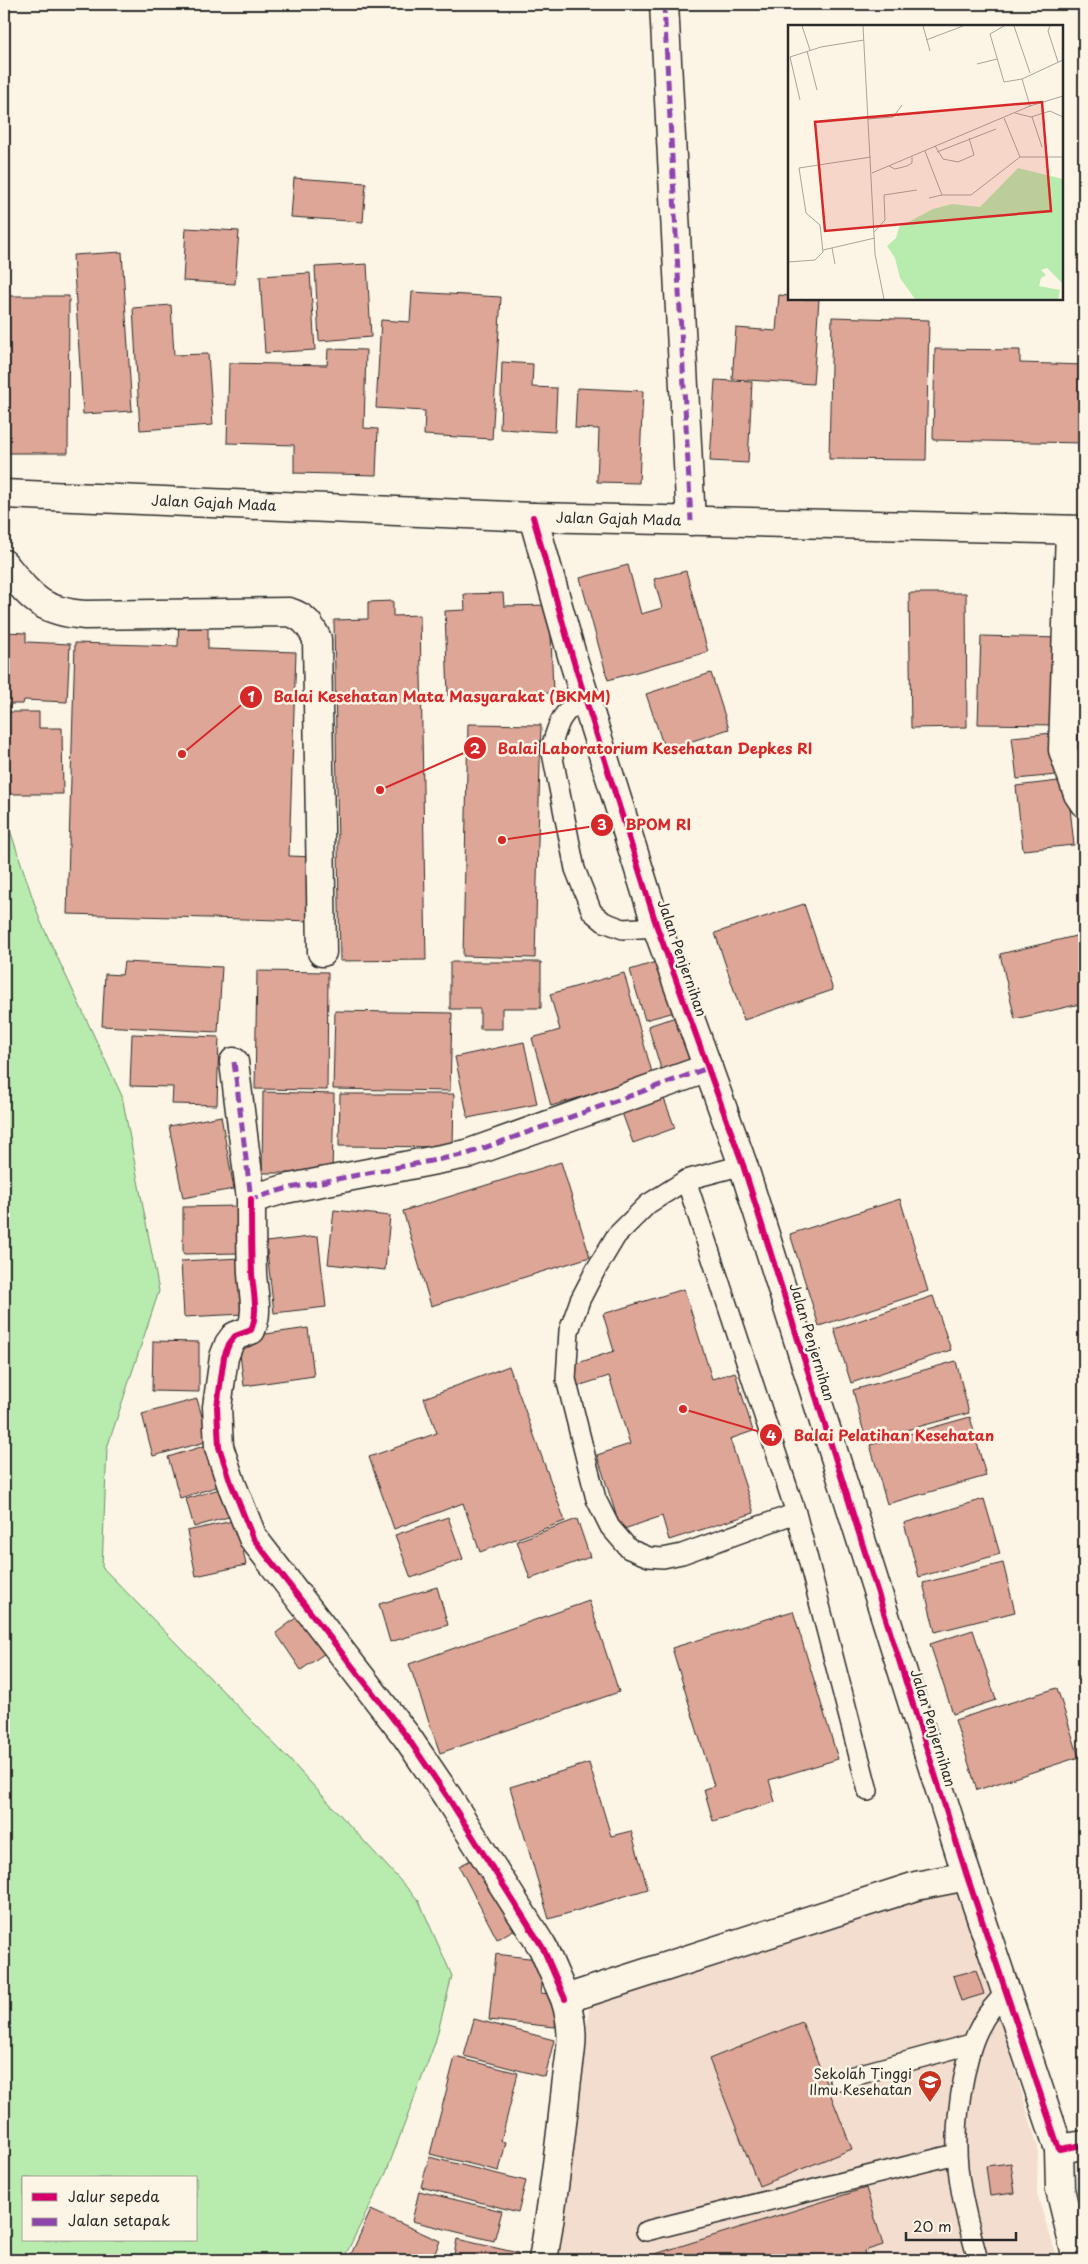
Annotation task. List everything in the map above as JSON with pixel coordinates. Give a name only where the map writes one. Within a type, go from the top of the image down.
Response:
[{"type":"street","points":[[664,4],[691,521]]},
{"type":"street","name":"Jalan Gajah Mada","points":[[4,494],[533,517],[1077,530]]},
{"type":"street","name":"Jalan Penjernihan","points":[[533,517],[584,696],[657,927],[743,1165],[966,1876],[1005,1993],[1072,2147],[1060,2189],[1077,2260]]},
{"type":"street","points":[[1077,530],[1063,750],[1078,794],[1084,803]]},
{"type":"street","points":[[4,564],[20,585],[38,602],[53,610],[68,613],[289,612],[299,615],[308,623],[317,639],[322,952]]},
{"type":"street","points":[[234,1062],[251,1199],[252,1279],[256,1307],[255,1322],[251,1330],[235,1336],[229,1344],[224,1357],[217,1407],[219,1446],[231,1483],[253,1538],[407,1738],[493,1866],[543,1948],[565,2000],[571,2018],[573,2048],[566,2079],[556,2183],[543,2260]]},
{"type":"street","points":[[251,1199],[285,1189],[467,1154],[708,1068]]},
{"type":"street","points":[[565,2000],[907,1889],[966,1876]]},
{"type":"lane","points":[[584,696],[564,712],[556,728],[551,748],[575,868],[592,912],[604,922],[623,928],[657,927]]},
{"type":"lane","points":[[743,1165],[686,1180],[648,1204],[616,1236],[594,1271],[580,1300],[569,1331],[566,1379],[596,1499],[610,1527],[629,1549],[649,1557],[662,1558],[682,1554],[796,1513]]},
{"type":"lane","points":[[686,1180],[796,1513],[868,1791]]},
{"type":"lane","points":[[978,2260],[958,2177],[956,2154],[959,2102],[971,2044],[982,2021],[1005,1993]]},
{"type":"lane","points":[[839,2080],[971,2044]]},
{"type":"lane","points":[[646,2232],[956,2154]]},
{"type":"shaded area","name":"Sekolah Tinggi Ilmu Kesehatan","points":[[960,1886],[1038,2147],[1037,2195],[1058,2260],[866,2260],[864,2251],[883,2245],[865,2188],[636,2260],[554,2260],[571,2165],[590,2000]],"holes":[[[976,1970],[983,1994],[961,2001],[954,1977]],[[802,2022],[852,2149],[759,2186],[709,2059]],[[1011,2163],[1015,2193],[990,2196],[986,2167]]]},
{"type":"green space","points":[[4,812],[40,920],[122,1096],[159,1291],[107,1448],[102,1567],[288,1758],[419,1901],[452,1976],[435,2043],[386,2173],[343,2260],[4,2260]]},
{"type":"building","points":[[294,178],[366,183],[363,222],[291,217]]},
{"type":"building","points":[[186,228],[239,231],[235,284],[183,281]]},
{"type":"building","points":[[122,252],[132,411],[83,414],[73,255]]},
{"type":"building","points":[[367,264],[371,337],[319,341],[315,267]]},
{"type":"building","points":[[310,273],[315,350],[265,353],[260,276]]},
{"type":"building","points":[[412,292],[501,297],[492,439],[424,435],[425,411],[376,408],[381,320],[410,322]]},
{"type":"building","points":[[779,295],[788,296],[788,300],[819,300],[813,384],[732,379],[736,328],[776,331]]},
{"type":"building","points":[[4,296],[69,296],[68,453],[4,453]]},
{"type":"building","points":[[171,305],[174,355],[208,354],[213,425],[140,430],[133,308]]},
{"type":"building","points":[[832,317],[929,320],[926,460],[829,459]]},
{"type":"building","points":[[328,349],[366,350],[364,428],[378,429],[376,475],[294,473],[294,445],[227,443],[229,363],[327,365]]},
{"type":"building","points":[[935,349],[1020,350],[1020,363],[1084,365],[1084,443],[933,440]]},
{"type":"building","points":[[502,362],[533,364],[532,387],[557,388],[555,432],[500,429]]},
{"type":"building","points":[[715,380],[752,382],[748,463],[710,461]]},
{"type":"building","points":[[577,388],[643,391],[639,483],[597,482],[599,429],[575,428]]},
{"type":"building","points":[[628,565],[641,614],[662,608],[654,579],[686,571],[708,652],[608,680],[580,578]]},
{"type":"building","points":[[1076,581],[1084,582],[1084,709],[1073,709]]},
{"type":"building","points":[[503,593],[504,606],[550,605],[553,693],[448,696],[445,611],[465,610],[464,594]]},
{"type":"building","points":[[909,593],[966,593],[967,727],[911,728]]},
{"type":"building","points":[[393,601],[393,616],[420,615],[426,960],[340,961],[334,620],[368,619],[368,602]]},
{"type":"building","points":[[179,617],[208,618],[208,649],[296,652],[289,856],[316,857],[314,921],[67,914],[75,643],[178,646]]},
{"type":"building","points":[[4,632],[26,633],[26,642],[70,644],[67,702],[24,700],[23,704],[4,704]]},
{"type":"building","points":[[981,636],[1060,638],[1057,725],[978,724]]},
{"type":"building","points":[[711,673],[729,729],[665,750],[646,694]]},
{"type":"building","points":[[8,712],[39,712],[39,728],[62,728],[63,794],[8,794]]},
{"type":"building","points":[[1083,716],[1084,771],[1082,771]]},
{"type":"building","points":[[468,724],[541,725],[535,958],[463,956]]},
{"type":"building","points":[[1052,733],[1056,775],[1017,779],[1012,737]]},
{"type":"building","points":[[1067,780],[1074,845],[1023,850],[1016,786]]},
{"type":"building","points":[[804,904],[833,990],[744,1020],[715,933]]},
{"type":"building","points":[[1084,934],[1084,1003],[1015,1019],[1000,954]]},
{"type":"building","points":[[659,961],[675,1012],[645,1020],[630,970]]},
{"type":"building","points":[[124,962],[222,967],[218,1032],[102,1026],[105,974],[122,975]]},
{"type":"building","points":[[450,962],[541,962],[541,1008],[502,1008],[502,1029],[480,1029],[480,1009],[450,1009]]},
{"type":"building","points":[[257,971],[328,972],[327,1090],[255,1089]]},
{"type":"building","points":[[624,973],[653,1076],[551,1106],[532,1038],[560,1030],[550,994]]},
{"type":"building","points":[[335,1011],[452,1013],[450,1091],[333,1089]]},
{"type":"building","points":[[682,1015],[696,1061],[662,1072],[648,1026]]},
{"type":"building","points":[[132,1034],[219,1037],[217,1105],[172,1104],[173,1087],[130,1086]]},
{"type":"building","points":[[524,1042],[537,1104],[468,1118],[455,1057]]},
{"type":"building","points":[[263,1092],[334,1094],[332,1173],[262,1173]]},
{"type":"building","points":[[340,1094],[454,1094],[453,1147],[339,1146]]},
{"type":"building","points":[[663,1096],[675,1128],[633,1143],[621,1110]]},
{"type":"building","points":[[221,1116],[234,1189],[183,1198],[169,1126]]},
{"type":"building","points":[[561,1162],[590,1257],[431,1306],[403,1211]]},
{"type":"building","points":[[900,1199],[928,1291],[819,1326],[790,1234]]},
{"type":"building","points":[[239,1206],[240,1253],[183,1254],[183,1207]]},
{"type":"building","points":[[334,1210],[390,1216],[385,1270],[328,1264]]},
{"type":"building","points":[[318,1236],[326,1307],[274,1313],[266,1242]]},
{"type":"building","points":[[241,1258],[244,1314],[184,1317],[181,1261]]},
{"type":"building","points":[[684,1289],[712,1379],[735,1372],[753,1431],[730,1439],[754,1513],[669,1540],[662,1516],[621,1530],[597,1455],[630,1444],[609,1376],[575,1387],[569,1366],[614,1351],[603,1314]]},
{"type":"building","points":[[933,1296],[951,1350],[851,1383],[834,1329]]},
{"type":"building","points":[[308,1328],[314,1376],[244,1386],[238,1338]]},
{"type":"building","points":[[153,1341],[199,1342],[199,1392],[152,1391]]},
{"type":"building","points":[[956,1361],[969,1413],[866,1441],[853,1390]]},
{"type":"building","points":[[509,1366],[565,1521],[480,1552],[463,1503],[394,1529],[369,1457],[437,1433],[424,1398]]},
{"type":"building","points":[[197,1399],[209,1441],[153,1456],[142,1414]]},
{"type":"building","points":[[970,1417],[986,1476],[887,1504],[870,1445]]},
{"type":"building","points":[[214,1443],[226,1484],[180,1498],[168,1457]]},
{"type":"building","points":[[226,1487],[235,1515],[194,1527],[186,1499]]},
{"type":"building","points":[[984,1499],[1000,1554],[919,1577],[904,1523]]},
{"type":"building","points":[[448,1517],[463,1559],[411,1578],[395,1535]]},
{"type":"building","points":[[577,1519],[590,1557],[530,1579],[517,1541]]},
{"type":"building","points":[[237,1520],[246,1565],[196,1576],[187,1531]]},
{"type":"building","points":[[1003,1563],[1015,1612],[935,1632],[923,1583]]},
{"type":"building","points":[[437,1587],[448,1625],[390,1642],[379,1604]]},
{"type":"building","points":[[589,1601],[619,1692],[440,1753],[409,1664]]},
{"type":"building","points":[[793,1611],[838,1759],[769,1780],[775,1802],[713,1821],[704,1789],[714,1786],[672,1648]]},
{"type":"building","points":[[301,1614],[328,1651],[301,1670],[276,1633]]},
{"type":"building","points":[[973,1630],[996,1700],[953,1714],[930,1644]]},
{"type":"building","points":[[1057,1688],[1079,1757],[977,1790],[955,1720]]},
{"type":"building","points":[[589,1763],[611,1836],[631,1831],[648,1889],[549,1919],[510,1787]]},
{"type":"building","points":[[481,1855],[519,1927],[497,1939],[459,1866]]},
{"type":"building","points":[[496,1954],[545,1960],[541,1993],[559,1995],[555,2027],[489,2020]]},
{"type":"building","points":[[976,1970],[984,1994],[961,2001],[953,1976]]},
{"type":"building","points":[[474,2019],[554,2040],[545,2077],[464,2056]]},
{"type":"building","points":[[802,2022],[852,2149],[759,2186],[709,2059]]},
{"type":"building","points":[[455,2057],[518,2073],[501,2141],[506,2142],[499,2171],[430,2154]]},
{"type":"building","points":[[429,2157],[526,2181],[518,2212],[421,2187]]},
{"type":"building","points":[[1011,2163],[1015,2193],[990,2196],[986,2166]]},
{"type":"building","points":[[866,2188],[883,2245],[864,2251],[866,2260],[636,2260]]},
{"type":"building","points":[[419,2191],[502,2211],[494,2241],[412,2221]]},
{"type":"building","points":[[371,2210],[440,2241],[435,2253],[447,2260],[349,2259]]},
{"type":"building","points":[[457,2239],[518,2253],[517,2260],[453,2260]]},
{"type":"building","points":[[919,2255],[921,2260],[904,2260]]},
{"type":"marked path","points":[[664,4],[691,521]]},
{"type":"marked path","points":[[234,1062],[251,1199],[285,1189],[467,1154],[708,1068]]},
{"type":"cycle path","points":[[533,517],[573,659],[657,927],[743,1165],[967,1876],[1059,2149],[1084,2145]]},
{"type":"cycle path","points":[[251,1199],[255,1316],[251,1330],[235,1336],[229,1344],[224,1357],[217,1407],[219,1447],[231,1483],[253,1538],[407,1737],[447,1796],[543,1948],[565,1999]]},
{"type":"place","name":"Balai Kesehatan Mata Masyarakat (BKMM)","points":[[182,754]]},
{"type":"place","name":"Balai Laboratorium Kesehatan Depkes RI","points":[[380,790]]},
{"type":"place","name":"BPOM RI","points":[[502,840]]},
{"type":"place","name":"Balai Pelatihan Kesehatan","points":[[683,1409]]},
{"type":"place","name":"Sekolah Tinggi Ilmu Kesehatan","points":[[930,2103]]}]
